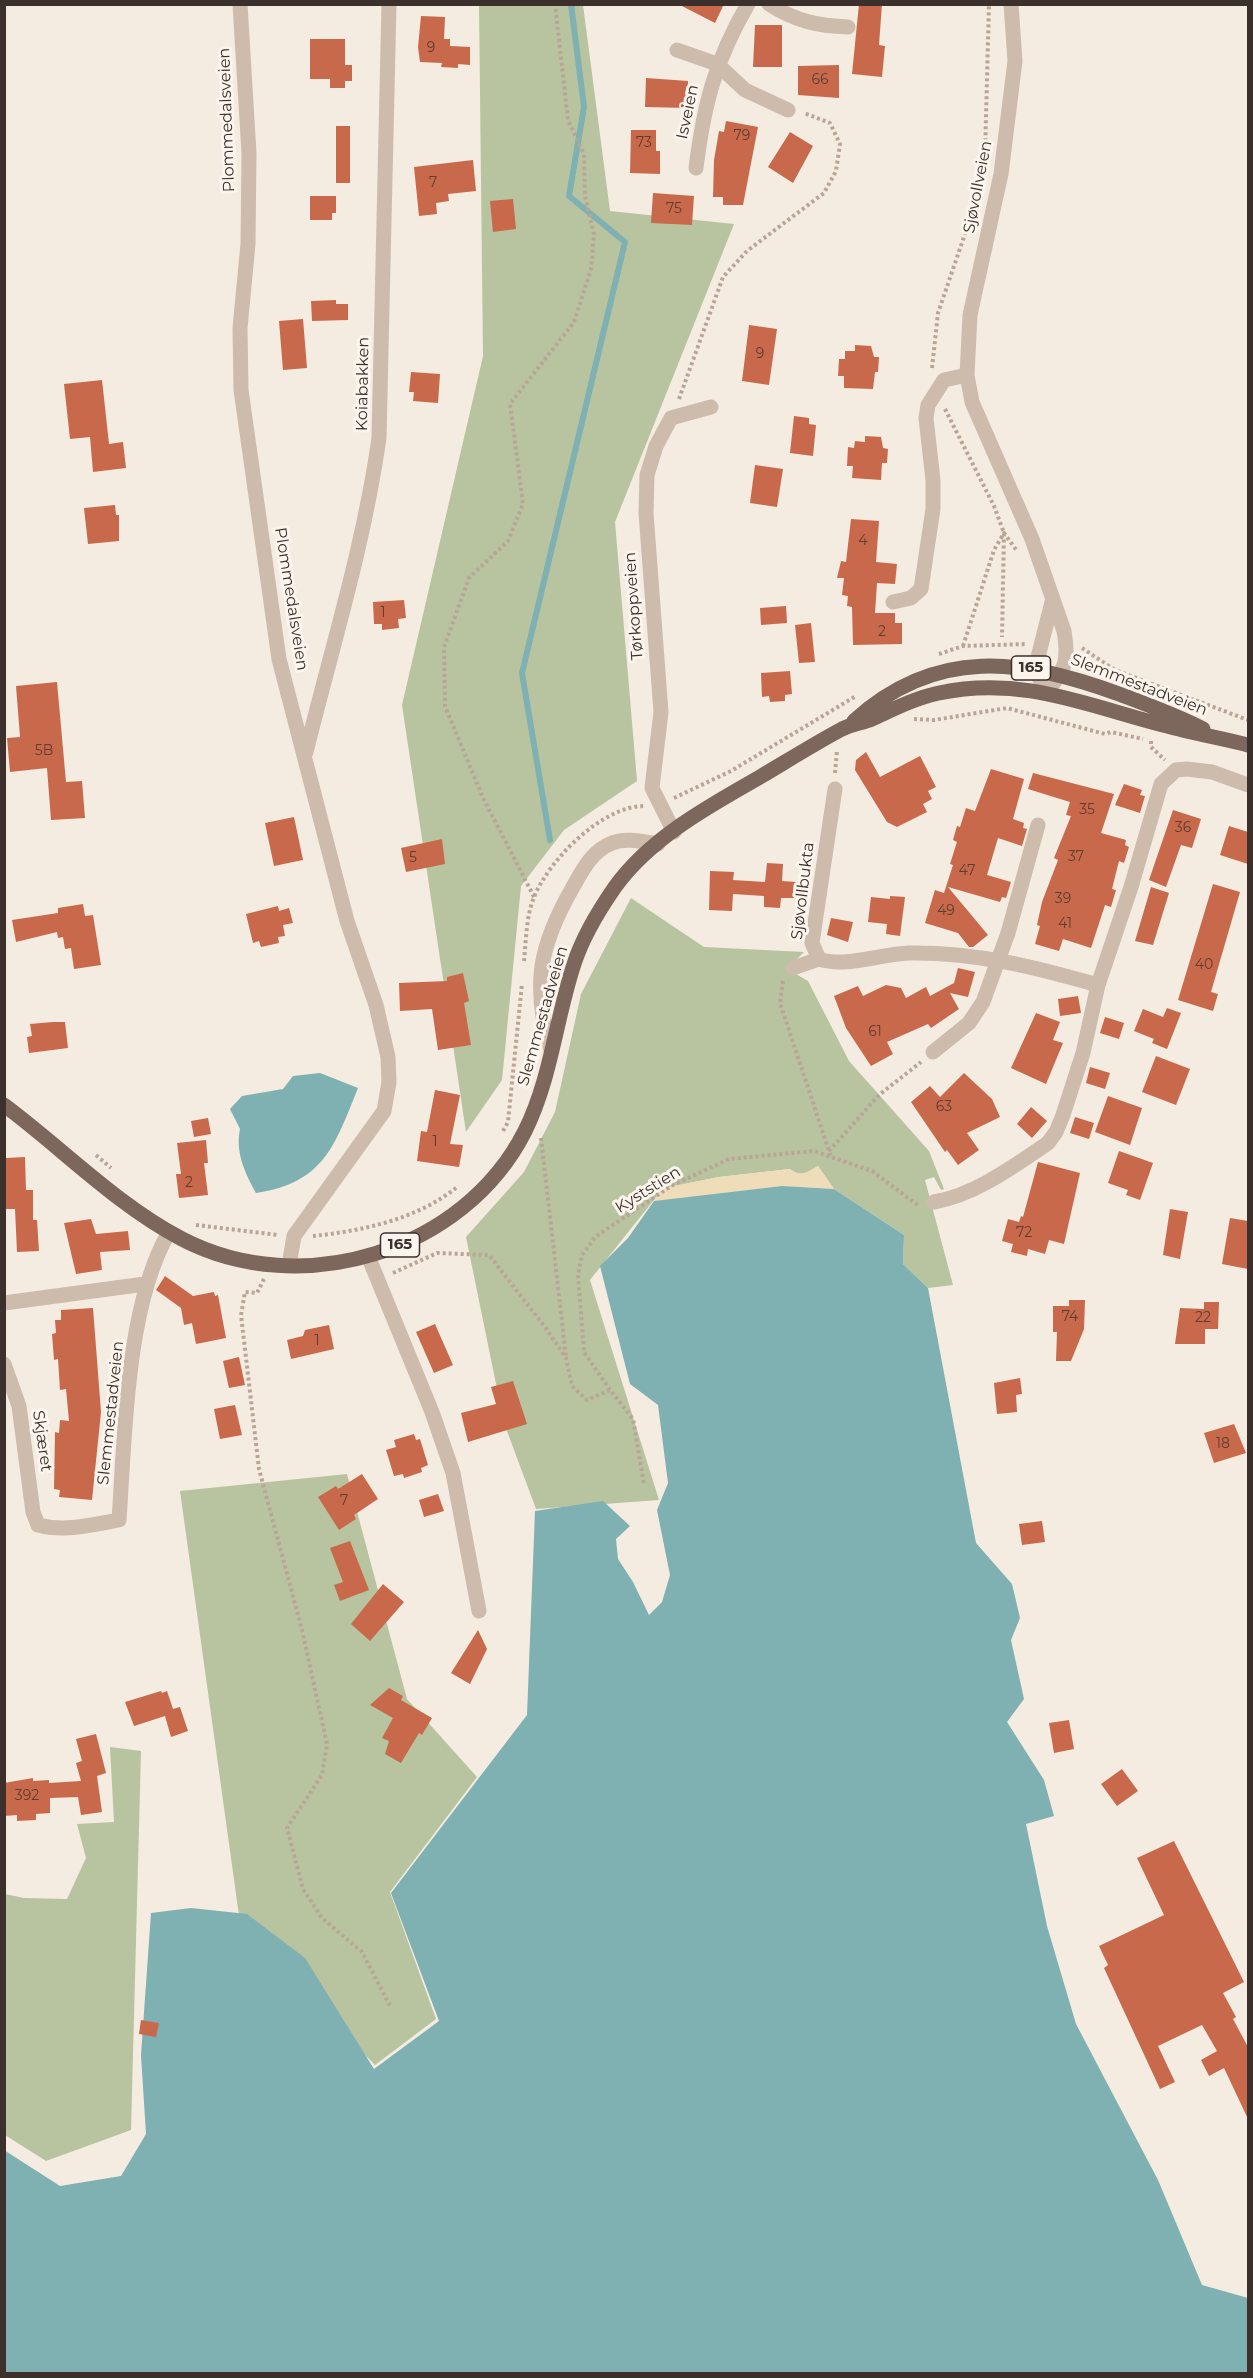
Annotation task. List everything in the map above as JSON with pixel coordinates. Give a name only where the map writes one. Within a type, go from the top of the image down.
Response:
[{"type":"main road","name":"Slemmestadveien","points":[[4,1105],[135,1209],[169,1232],[213,1252],[266,1264],[289,1265],[325,1263],[368,1256],[416,1239],[472,1199],[492,1178],[525,1130],[537,1101],[575,961],[592,923],[624,876],[674,832],[747,784],[848,726],[884,699],[935,673],[991,665],[1035,669],[1062,674],[1183,718],[1217,736]]},
{"type":"main road","name":"Slemmestadveien","points":[[848,726],[870,720],[910,702],[945,692],[982,688],[1046,692],[1248,746]]},
{"type":"street","name":"Plommedalsveien","points":[[240,4],[249,153],[248,244],[240,328],[241,390],[279,659],[306,755],[347,921],[376,1005],[388,1057],[389,1082],[387,1101],[378,1122],[326,1189],[294,1236],[289,1265]]},
{"type":"street","name":"Koiabakken","points":[[306,755],[353,579],[371,499],[380,438],[389,4]]},
{"type":"street","name":"Isveien","points":[[696,168],[702,122],[717,64],[748,4]]},
{"type":"street","points":[[769,4],[791,18],[821,26],[848,27]]},
{"type":"street","name":"Sjøvollveien","points":[[1011,4],[1015,61],[1001,174],[970,315],[967,375],[972,402],[1032,539],[1052,602],[1064,631],[1066,646],[1062,674]]},
{"type":"street","points":[[677,50],[717,64],[745,90],[788,110]]},
{"type":"street","points":[[893,602],[911,598],[921,589],[933,509],[933,480],[927,437],[927,405],[944,380],[967,375]]},
{"type":"street","points":[[671,418],[711,407]]},
{"type":"street","name":"Tørkoppveien","points":[[671,418],[656,446],[647,474],[646,513],[662,712],[652,788],[674,832]]},
{"type":"street","points":[[1052,602],[1035,669],[1046,692],[1062,674]]},
{"type":"street","points":[[934,1202],[949,1200],[972,1190],[1030,1155],[1052,1138],[1063,1115],[1083,1053],[1098,985],[1131,887],[1161,784],[1176,770],[1200,770],[1248,785]]},
{"type":"street","name":"Sjøvollbukta","points":[[835,789],[812,943],[819,959],[833,963],[908,953],[999,958],[1098,985]]},
{"type":"street","points":[[933,1052],[977,1014],[999,958],[1038,825]]},
{"type":"street","points":[[551,1050],[542,1019],[539,991],[543,955],[553,922],[588,860],[612,843],[628,840],[658,844]]},
{"type":"street","points":[[793,968],[819,959]]},
{"type":"street","name":"Slemmestadveien","points":[[38,1525],[53,1529],[80,1528],[119,1520],[131,1377],[145,1284],[169,1232]]},
{"type":"street","points":[[368,1256],[432,1412],[453,1473],[479,1611]]},
{"type":"street","points":[[4,1303],[145,1284]]},
{"type":"street","name":"Skjæret","points":[[4,1364],[19,1406],[33,1512],[38,1525]]},
{"type":"path","points":[[534,897],[483,798],[445,706],[444,647],[470,578],[508,541],[524,504],[510,404],[574,322],[591,269],[594,234],[585,196],[584,154],[568,120],[555,4]]},
{"type":"path","points":[[671,418],[697,354],[723,277],[747,251],[824,193],[836,171],[840,144],[830,123],[811,114],[788,110]]},
{"type":"path","points":[[963,646],[994,550],[1004,533],[1021,556]]},
{"type":"path","points":[[906,719],[934,720],[1007,708],[1105,734],[1111,732],[1159,743]]},
{"type":"path","points":[[1150,741],[1151,747],[1176,770]]},
{"type":"path","points":[[835,789],[837,749],[846,744]]},
{"type":"path","points":[[793,968],[783,980],[780,1003],[831,1157]]},
{"type":"path","points":[[829,1150],[879,1095],[933,1052]]},
{"type":"path","points":[[541,1136],[566,1358],[573,1386],[587,1400],[610,1390]]},
{"type":"path","name":"Kyststien","points":[[644,1485],[639,1443],[633,1419],[584,1352],[578,1275],[582,1255],[595,1237],[671,1186],[729,1159],[814,1151],[872,1171],[921,1208],[934,1202]]},
{"type":"path","points":[[379,1281],[437,1253],[486,1254],[545,1327],[566,1358]]},
{"type":"path","points":[[266,1264],[264,1278],[257,1293],[245,1292],[241,1315],[259,1469],[303,1630],[327,1743],[322,1775],[287,1828],[303,1889],[322,1918],[362,1952],[390,2006]]},
{"type":"green space","points":[[479,5],[583,5],[610,211],[734,224],[615,522],[637,781],[564,830],[521,886],[502,1080],[466,1132],[402,705],[483,356]]},
{"type":"green space","points":[[631,898],[704,947],[804,952],[787,969],[808,981],[849,1061],[929,1151],[944,1189],[941,1190],[934,1177],[925,1180],[953,1285],[928,1288],[903,1264],[904,1235],[834,1189],[818,1166],[804,1173],[797,1173],[790,1169],[719,1177],[659,1189],[657,1196],[590,1280],[659,1500],[536,1509],[504,1423],[466,1237],[524,1172],[555,1112],[581,994]]},
{"type":"green space","points":[[347,1474],[407,1699],[477,1777],[390,1892],[436,2019],[375,2065],[250,1938],[242,1937],[180,1491]]},
{"type":"green space","points":[[110,1747],[141,1751],[131,2130],[46,2161],[5,2135],[5,1894],[24,1898],[67,1899],[86,1858],[77,1824],[114,1822]]},
{"type":"sand","points":[[818,1166],[834,1189],[782,1186],[655,1201],[659,1189],[719,1177],[790,1169],[797,1173],[804,1173]]},
{"type":"water","points":[[320,1073],[358,1088],[334,1144],[312,1170],[297,1180],[279,1188],[256,1193],[242,1162],[239,1146],[240,1129],[230,1109],[242,1096],[283,1089],[293,1076]]},
{"type":"water","points":[[782,1186],[834,1189],[904,1235],[903,1264],[928,1288],[976,1543],[1012,1584],[1020,1618],[1011,1640],[1024,1699],[1007,1722],[1044,1780],[1054,1816],[1026,1824],[1047,1926],[1076,2024],[1158,2180],[1202,2285],[1248,2298],[1248,2373],[5,2373],[4,2150],[60,2186],[121,2176],[146,2134],[141,2055],[151,1913],[191,1908],[247,1914],[305,1958],[374,2069],[439,2021],[391,1893],[527,1715],[535,1511],[603,1501],[630,1526],[616,1539],[618,1559],[633,1582],[649,1615],[662,1602],[670,1575],[657,1510],[668,1483],[658,1405],[630,1384],[600,1266],[628,1238],[654,1201]]},
{"type":"building","points":[[678,4],[724,4],[715,23]]},
{"type":"building","points":[[859,4],[882,4],[879,45],[885,46],[882,77],[852,74]]},
{"type":"building","points":[[421,16],[445,17],[444,39],[450,39],[450,46],[470,47],[470,65],[458,64],[458,68],[441,67],[442,63],[420,62],[418,47]]},
{"type":"building","points":[[755,25],[782,25],[782,67],[753,67]]},
{"type":"building","points":[[310,39],[345,39],[345,65],[352,65],[352,81],[345,81],[345,88],[330,88],[330,79],[310,79]]},
{"type":"building","points":[[839,65],[839,98],[798,95],[798,66]]},
{"type":"building","points":[[646,78],[688,81],[687,108],[645,107]]},
{"type":"building","points":[[726,121],[758,127],[743,205],[723,205],[723,197],[713,197],[714,160],[719,131],[724,132]]},
{"type":"building","points":[[336,126],[350,126],[350,183],[336,183]]},
{"type":"building","points":[[631,130],[656,130],[656,151],[660,151],[660,174],[630,173]]},
{"type":"building","points":[[790,132],[813,146],[793,183],[768,167]]},
{"type":"building","points":[[473,160],[476,191],[448,194],[449,201],[436,203],[437,214],[419,216],[414,167]]},
{"type":"building","points":[[653,193],[694,196],[692,225],[651,223]]},
{"type":"building","points":[[310,196],[336,196],[336,213],[332,213],[332,220],[310,220]]},
{"type":"building","points":[[513,199],[516,229],[493,232],[490,201]]},
{"type":"building","points":[[336,300],[336,304],[348,304],[348,320],[312,321],[311,301]]},
{"type":"building","points":[[303,319],[307,368],[283,370],[279,321]]},
{"type":"building","points":[[749,325],[777,329],[769,385],[742,381]]},
{"type":"building","points":[[855,345],[871,346],[874,357],[879,357],[873,389],[844,388],[844,376],[838,376],[839,359],[845,359],[845,351],[855,351]]},
{"type":"building","points":[[411,372],[440,374],[438,403],[413,401],[414,392],[409,392]]},
{"type":"building","points":[[102,380],[109,444],[123,442],[126,468],[93,472],[90,437],[70,439],[64,384]]},
{"type":"building","points":[[794,416],[809,418],[809,424],[816,425],[813,456],[790,453]]},
{"type":"building","points":[[865,436],[881,437],[883,448],[888,449],[887,463],[882,463],[881,480],[852,478],[853,466],[847,466],[848,447],[854,448],[855,441],[865,442]]},
{"type":"building","points":[[755,465],[783,469],[777,507],[750,503]]},
{"type":"building","points":[[115,505],[116,515],[119,515],[119,541],[88,544],[84,508]]},
{"type":"building","points":[[851,519],[879,521],[876,562],[897,564],[895,584],[877,583],[875,613],[895,613],[895,623],[902,623],[902,644],[853,645],[852,607],[847,606],[848,596],[842,595],[844,578],[837,578],[841,561],[846,562]]},
{"type":"building","points":[[404,600],[406,618],[398,619],[399,628],[382,630],[382,624],[374,624],[373,602]]},
{"type":"building","points":[[786,606],[787,623],[761,625],[760,608]]},
{"type":"building","points":[[811,623],[815,662],[799,663],[795,625]]},
{"type":"building","points":[[790,671],[792,694],[785,695],[785,701],[770,702],[769,696],[762,697],[761,673]]},
{"type":"building","points":[[57,682],[66,782],[82,781],[85,818],[51,820],[47,768],[10,772],[7,738],[20,737],[16,686]]},
{"type":"building","points":[[866,752],[880,777],[920,756],[936,787],[928,791],[932,799],[923,804],[927,812],[897,827],[887,822],[855,770],[856,760]]},
{"type":"building","points":[[991,769],[1024,779],[1013,819],[1024,823],[1023,828],[1027,829],[1022,846],[998,838],[987,875],[1011,882],[1006,898],[1002,897],[1000,902],[948,887],[988,935],[973,947],[969,947],[958,933],[925,923],[935,890],[944,893],[953,865],[950,864],[957,842],[953,840],[957,826],[960,827],[966,808],[975,811]]},
{"type":"building","points":[[1033,773],[1114,794],[1101,833],[1126,840],[1125,845],[1129,847],[1124,863],[1119,861],[1112,889],[1116,890],[1111,907],[1105,905],[1091,948],[1063,939],[1059,951],[1035,944],[1040,926],[1037,925],[1042,902],[1058,860],[1054,858],[1071,816],[1066,815],[1070,802],[1028,789]]},
{"type":"building","points":[[1124,784],[1142,790],[1140,795],[1145,796],[1140,813],[1115,805]]},
{"type":"building","points":[[1173,810],[1201,819],[1192,848],[1181,845],[1166,887],[1149,880]]},
{"type":"building","points":[[294,817],[303,860],[274,866],[265,823]]},
{"type":"building","points":[[1229,826],[1248,832],[1248,864],[1220,855]]},
{"type":"building","points":[[442,839],[445,864],[406,872],[401,848]]},
{"type":"building","points":[[767,863],[783,864],[782,881],[796,882],[795,898],[781,898],[780,908],[764,907],[764,896],[733,894],[732,911],[709,910],[710,871],[734,872],[733,880],[765,882]]},
{"type":"building","points":[[1213,884],[1240,892],[1211,992],[1218,994],[1213,1011],[1178,1000]]},
{"type":"building","points":[[1151,887],[1169,893],[1153,945],[1135,941]]},
{"type":"building","points":[[890,896],[905,897],[900,936],[886,934],[887,924],[868,922],[871,897],[890,899]]},
{"type":"building","points":[[83,904],[85,916],[93,915],[101,965],[74,969],[71,948],[65,949],[63,937],[58,938],[57,932],[16,942],[12,920],[58,913],[58,908]]},
{"type":"building","points":[[278,906],[279,911],[289,908],[293,923],[283,925],[285,936],[278,937],[279,943],[261,947],[259,941],[253,943],[246,914]]},
{"type":"building","points":[[831,918],[853,922],[848,942],[827,935]]},
{"type":"building","points":[[958,968],[975,972],[968,997],[950,993],[959,1009],[931,1028],[928,1024],[887,1042],[893,1054],[871,1066],[846,1028],[834,996],[858,986],[863,996],[886,985],[901,988],[906,998],[926,987],[930,996],[954,983]]},
{"type":"building","points":[[463,973],[469,1001],[464,1003],[471,1045],[438,1050],[432,1009],[400,1011],[399,983],[447,981],[447,977]]},
{"type":"building","points":[[1078,996],[1081,1013],[1060,1016],[1058,999]]},
{"type":"building","points":[[1167,1008],[1181,1013],[1167,1049],[1152,1043],[1154,1039],[1134,1031],[1143,1009],[1163,1017]]},
{"type":"building","points":[[1036,1013],[1060,1022],[1053,1040],[1063,1043],[1046,1084],[1011,1068]]},
{"type":"building","points":[[1105,1017],[1124,1023],[1119,1039],[1100,1033]]},
{"type":"building","points":[[65,1022],[68,1048],[29,1053],[27,1037],[32,1036],[30,1024]]},
{"type":"building","points":[[1156,1056],[1190,1069],[1176,1105],[1142,1092]]},
{"type":"building","points":[[1090,1067],[1110,1073],[1105,1089],[1086,1083]]},
{"type":"building","points":[[964,1073],[992,1099],[1000,1117],[967,1133],[979,1150],[958,1165],[947,1150],[945,1152],[911,1102],[930,1086],[940,1097]]},
{"type":"building","points":[[435,1090],[460,1095],[450,1144],[463,1145],[459,1167],[417,1161],[421,1131],[427,1132]]},
{"type":"building","points":[[1108,1096],[1142,1108],[1130,1145],[1095,1132]]},
{"type":"building","points":[[1031,1107],[1047,1121],[1032,1138],[1017,1124]]},
{"type":"building","points":[[1075,1117],[1094,1123],[1089,1139],[1070,1133]]},
{"type":"building","points":[[208,1118],[211,1134],[194,1137],[191,1121]]},
{"type":"building","points":[[206,1140],[208,1163],[204,1163],[208,1195],[179,1198],[176,1174],[181,1174],[177,1143]]},
{"type":"building","points":[[1119,1151],[1153,1163],[1140,1200],[1126,1195],[1128,1190],[1108,1183]]},
{"type":"building","points":[[25,1157],[26,1190],[33,1190],[33,1220],[37,1220],[39,1251],[17,1252],[15,1209],[6,1209],[6,1158]]},
{"type":"building","points":[[1038,1162],[1080,1173],[1064,1244],[1049,1240],[1045,1254],[1028,1249],[1027,1256],[1011,1252],[1013,1244],[1002,1241],[1008,1219],[1019,1222],[1021,1216],[1023,1217]]},
{"type":"building","points":[[1170,1209],[1188,1212],[1180,1259],[1163,1255]]},
{"type":"building","points":[[1230,1218],[1248,1221],[1248,1269],[1222,1264]]},
{"type":"building","points":[[91,1219],[96,1234],[128,1231],[130,1250],[100,1252],[102,1270],[76,1274],[64,1223]]},
{"type":"building","points":[[165,1276],[193,1296],[214,1292],[215,1296],[218,1295],[226,1338],[196,1344],[192,1323],[184,1325],[181,1308],[156,1290]]},
{"type":"building","points":[[1069,1300],[1085,1300],[1084,1329],[1071,1361],[1056,1361],[1057,1332],[1053,1332],[1053,1306],[1069,1306]]},
{"type":"building","points":[[1204,1302],[1219,1302],[1218,1329],[1205,1329],[1205,1344],[1175,1344],[1180,1308],[1204,1309]]},
{"type":"building","points":[[93,1308],[101,1412],[92,1500],[59,1497],[60,1490],[54,1489],[55,1432],[59,1433],[60,1420],[69,1421],[66,1389],[60,1390],[58,1359],[54,1360],[52,1334],[56,1333],[55,1320],[61,1320],[61,1310]]},
{"type":"building","points":[[435,1324],[453,1365],[434,1373],[416,1332]]},
{"type":"building","points":[[329,1325],[334,1349],[291,1359],[287,1340],[303,1336],[305,1330]]},
{"type":"building","points":[[239,1357],[245,1385],[229,1388],[223,1361]]},
{"type":"building","points":[[1020,1378],[1022,1394],[1016,1395],[1017,1412],[997,1414],[994,1383]]},
{"type":"building","points":[[513,1381],[527,1424],[468,1442],[461,1413],[496,1404],[491,1387]]},
{"type":"building","points":[[235,1405],[242,1435],[220,1439],[214,1409]]},
{"type":"building","points":[[1234,1424],[1246,1453],[1214,1463],[1204,1433]]},
{"type":"building","points":[[414,1434],[416,1440],[420,1439],[428,1465],[421,1468],[422,1472],[404,1478],[403,1474],[394,1476],[386,1450],[396,1447],[394,1440]]},
{"type":"building","points":[[362,1474],[378,1499],[354,1515],[356,1519],[339,1530],[318,1497],[336,1486],[338,1489]]},
{"type":"building","points":[[438,1494],[444,1511],[424,1517],[419,1500]]},
{"type":"building","points":[[1042,1521],[1045,1542],[1022,1545],[1019,1524]]},
{"type":"building","points":[[350,1541],[369,1590],[340,1601],[334,1585],[343,1582],[330,1548]]},
{"type":"building","points":[[383,1584],[404,1602],[370,1641],[351,1624]]},
{"type":"building","points":[[478,1630],[487,1649],[470,1684],[451,1673]]},
{"type":"building","points":[[389,1688],[403,1696],[401,1700],[432,1718],[422,1735],[419,1733],[401,1763],[385,1754],[389,1741],[382,1738],[393,1718],[370,1705]]},
{"type":"building","points":[[161,1691],[162,1693],[167,1691],[173,1709],[180,1707],[188,1731],[171,1737],[165,1716],[134,1726],[125,1702]]},
{"type":"building","points":[[1069,1720],[1074,1749],[1054,1753],[1049,1723]]},
{"type":"building","points":[[96,1734],[106,1773],[97,1776],[102,1812],[81,1815],[78,1797],[50,1798],[50,1813],[36,1814],[36,1820],[17,1821],[17,1815],[4,1816],[4,1783],[33,1778],[33,1781],[49,1780],[49,1783],[81,1781],[76,1763],[82,1761],[76,1739]]},
{"type":"building","points":[[1122,1769],[1138,1791],[1117,1806],[1101,1784]]},
{"type":"building","points":[[1174,1841],[1244,1982],[1223,1993],[1236,2017],[1233,2019],[1248,2047],[1248,2119],[1224,2068],[1209,2076],[1201,2060],[1217,2051],[1202,2025],[1158,2046],[1175,2082],[1160,2089],[1104,1968],[1108,1965],[1099,1946],[1164,1915],[1137,1858]]},
{"type":"building","points":[[141,2020],[159,2023],[156,2037],[139,2034]]},
{"type":"waterway","points":[[550,840],[522,673],[625,242],[569,196],[584,107],[571,4]]}]
